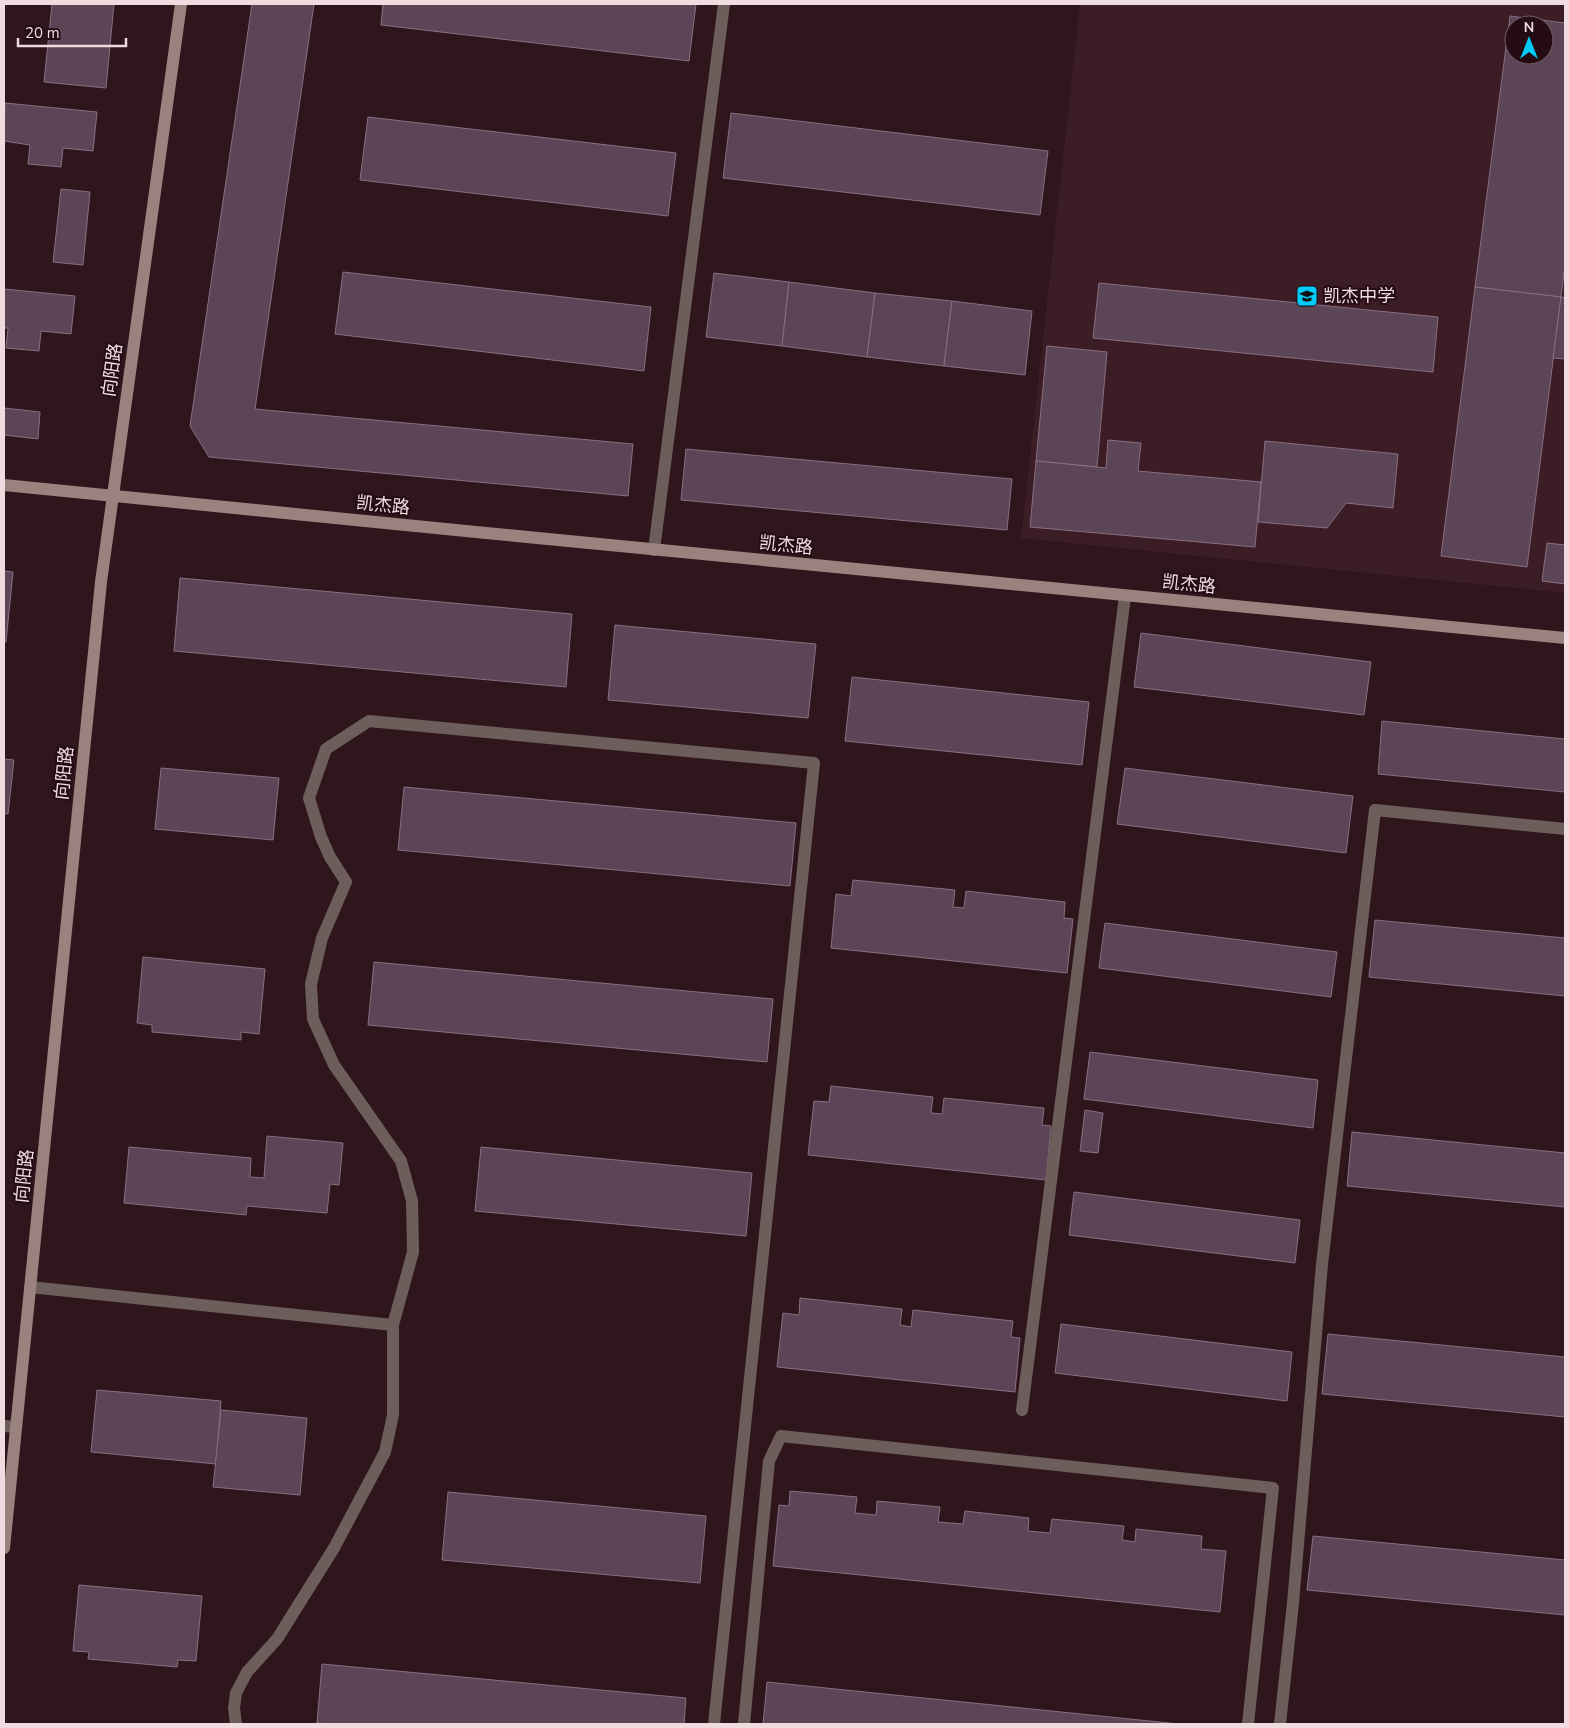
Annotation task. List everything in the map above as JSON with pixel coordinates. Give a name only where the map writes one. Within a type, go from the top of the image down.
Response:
[{"type":"street","name":"向阳路","points":[[4,1548],[10,1427],[30,1287],[101,582],[181,4]]},
{"type":"street","name":"凯杰路","points":[[4,484],[654,550],[1565,638]]},
{"type":"lane","points":[[654,550],[724,4]]},
{"type":"lane","points":[[1022,1410],[1125,596]]},
{"type":"lane","points":[[236,1724],[234,1708],[236,1693],[247,1672],[277,1639],[329,1556],[385,1452],[393,1415],[393,1325],[413,1252],[412,1201],[401,1161],[334,1065],[313,1019],[311,984],[322,938],[346,882],[330,857],[321,837],[309,798],[326,749],[369,722],[814,763],[714,1724]]},
{"type":"lane","points":[[1280,1724],[1293,1603],[1322,1264],[1375,810],[1565,829]]},
{"type":"lane","points":[[30,1287],[393,1325]]},
{"type":"lane","points":[[744,1724],[769,1461],[781,1436],[1273,1488],[1248,1724]]},
{"type":"shaded area","name":"凯杰中学","points":[[1080,4],[1565,4],[1565,593],[1021,538]]},
{"type":"building","points":[[52,4],[114,4],[106,88],[44,82]]},
{"type":"building","points":[[252,4],[314,4],[255,409],[633,444],[628,496],[209,457],[190,426]]},
{"type":"building","points":[[383,4],[696,4],[689,61],[381,25]]},
{"type":"building","points":[[1554,22],[1565,23],[1565,264],[1561,297],[1475,287],[1504,62],[1504,65],[1554,65]]},
{"type":"building","points":[[5,103],[97,112],[93,151],[63,148],[61,167],[28,164],[30,145],[4,141]]},
{"type":"building","points":[[731,113],[1048,151],[1040,215],[723,178]]},
{"type":"building","points":[[368,117],[676,153],[668,216],[360,180]]},
{"type":"building","points":[[61,189],[90,192],[83,265],[53,262]]},
{"type":"building","points":[[343,272],[651,307],[644,371],[335,334]]},
{"type":"building","points":[[714,273],[789,282],[782,346],[706,337]]},
{"type":"building","points":[[789,282],[875,293],[867,357],[782,346]]},
{"type":"building","points":[[1099,283],[1438,317],[1433,372],[1093,338]]},
{"type":"building","points":[[1475,287],[1561,297],[1527,567],[1441,556]]},
{"type":"building","points":[[4,289],[75,296],[71,334],[41,331],[39,351],[6,348],[8,328],[4,328]]},
{"type":"building","points":[[875,293],[952,301],[944,366],[867,357]]},
{"type":"building","points":[[1561,297],[1565,298],[1565,359],[1553,358]]},
{"type":"building","points":[[952,301],[1032,311],[1025,375],[944,366]]},
{"type":"building","points":[[1047,346],[1107,352],[1097,467],[1036,461]]},
{"type":"building","points":[[4,408],[40,412],[38,439],[4,435]]},
{"type":"building","points":[[1108,440],[1141,443],[1138,471],[1261,482],[1255,547],[1030,527],[1036,461],[1106,468]]},
{"type":"building","points":[[1265,441],[1398,454],[1393,508],[1346,503],[1327,528],[1258,522]]},
{"type":"building","points":[[686,449],[1012,479],[1007,530],[681,500]]},
{"type":"building","points":[[1547,543],[1565,545],[1565,584],[1542,581]]},
{"type":"building","points":[[4,571],[13,572],[6,642],[4,642]]},
{"type":"building","points":[[180,578],[572,614],[566,687],[174,651]]},
{"type":"building","points":[[615,625],[816,644],[808,718],[608,700]]},
{"type":"building","points":[[1141,633],[1371,662],[1364,715],[1134,687]]},
{"type":"building","points":[[852,677],[1089,702],[1082,765],[845,741]]},
{"type":"building","points":[[1382,721],[1565,739],[1565,792],[1378,774]]},
{"type":"building","points":[[4,759],[14,760],[8,814],[4,813]]},
{"type":"building","points":[[161,768],[279,778],[273,840],[155,829]]},
{"type":"building","points":[[1125,768],[1353,796],[1346,853],[1117,824]]},
{"type":"building","points":[[404,787],[796,823],[790,886],[398,850]]},
{"type":"building","points":[[853,880],[955,890],[953,907],[964,908],[966,891],[1065,902],[1064,918],[1073,919],[1067,973],[831,948],[836,894],[851,896]]},
{"type":"building","points":[[1375,920],[1565,938],[1565,996],[1369,977]]},
{"type":"building","points":[[1105,923],[1337,952],[1331,997],[1099,968]]},
{"type":"building","points":[[143,957],[265,969],[259,1034],[241,1032],[241,1040],[152,1032],[152,1025],[137,1023]]},
{"type":"building","points":[[374,962],[773,999],[767,1062],[368,1025]]},
{"type":"building","points":[[1090,1052],[1318,1080],[1313,1128],[1084,1099]]},
{"type":"building","points":[[831,1086],[933,1097],[931,1113],[942,1114],[944,1098],[1044,1108],[1042,1125],[1051,1126],[1046,1180],[808,1155],[814,1101],[829,1102]]},
{"type":"building","points":[[1085,1110],[1103,1113],[1098,1153],[1080,1151]]},
{"type":"building","points":[[1352,1132],[1565,1153],[1565,1207],[1347,1186]]},
{"type":"building","points":[[267,1136],[343,1143],[339,1185],[330,1184],[327,1213],[247,1206],[246,1215],[124,1203],[129,1147],[251,1158],[250,1177],[264,1178]]},
{"type":"building","points":[[481,1147],[752,1173],[746,1236],[475,1211]]},
{"type":"building","points":[[1074,1192],[1300,1220],[1295,1263],[1069,1235]]},
{"type":"building","points":[[800,1298],[902,1309],[900,1325],[911,1327],[913,1310],[1013,1321],[1011,1337],[1020,1338],[1015,1392],[777,1367],[783,1313],[799,1315]]},
{"type":"building","points":[[1061,1324],[1292,1352],[1287,1401],[1055,1373]]},
{"type":"building","points":[[1328,1334],[1565,1357],[1565,1417],[1322,1394]]},
{"type":"building","points":[[97,1390],[221,1401],[216,1464],[91,1452]]},
{"type":"building","points":[[221,1410],[307,1418],[300,1495],[213,1487]]},
{"type":"building","points":[[790,1491],[857,1497],[855,1513],[876,1515],[877,1501],[940,1507],[938,1522],[963,1524],[965,1511],[1029,1518],[1028,1531],[1050,1533],[1052,1519],[1124,1526],[1122,1540],[1135,1542],[1136,1529],[1202,1536],[1201,1549],[1226,1551],[1220,1612],[773,1566],[779,1505],[789,1506]]},
{"type":"building","points":[[448,1492],[706,1516],[700,1583],[442,1560]]},
{"type":"building","points":[[1313,1536],[1565,1560],[1565,1615],[1307,1590]]},
{"type":"building","points":[[79,1585],[202,1596],[196,1661],[178,1660],[177,1667],[88,1659],[89,1652],[73,1651]]},
{"type":"building","points":[[322,1664],[686,1698],[684,1724],[317,1723]]},
{"type":"building","points":[[767,1682],[1179,1724],[763,1724]]},
{"type":"place","name":"凯杰中学","points":[[1307,296]]}]
